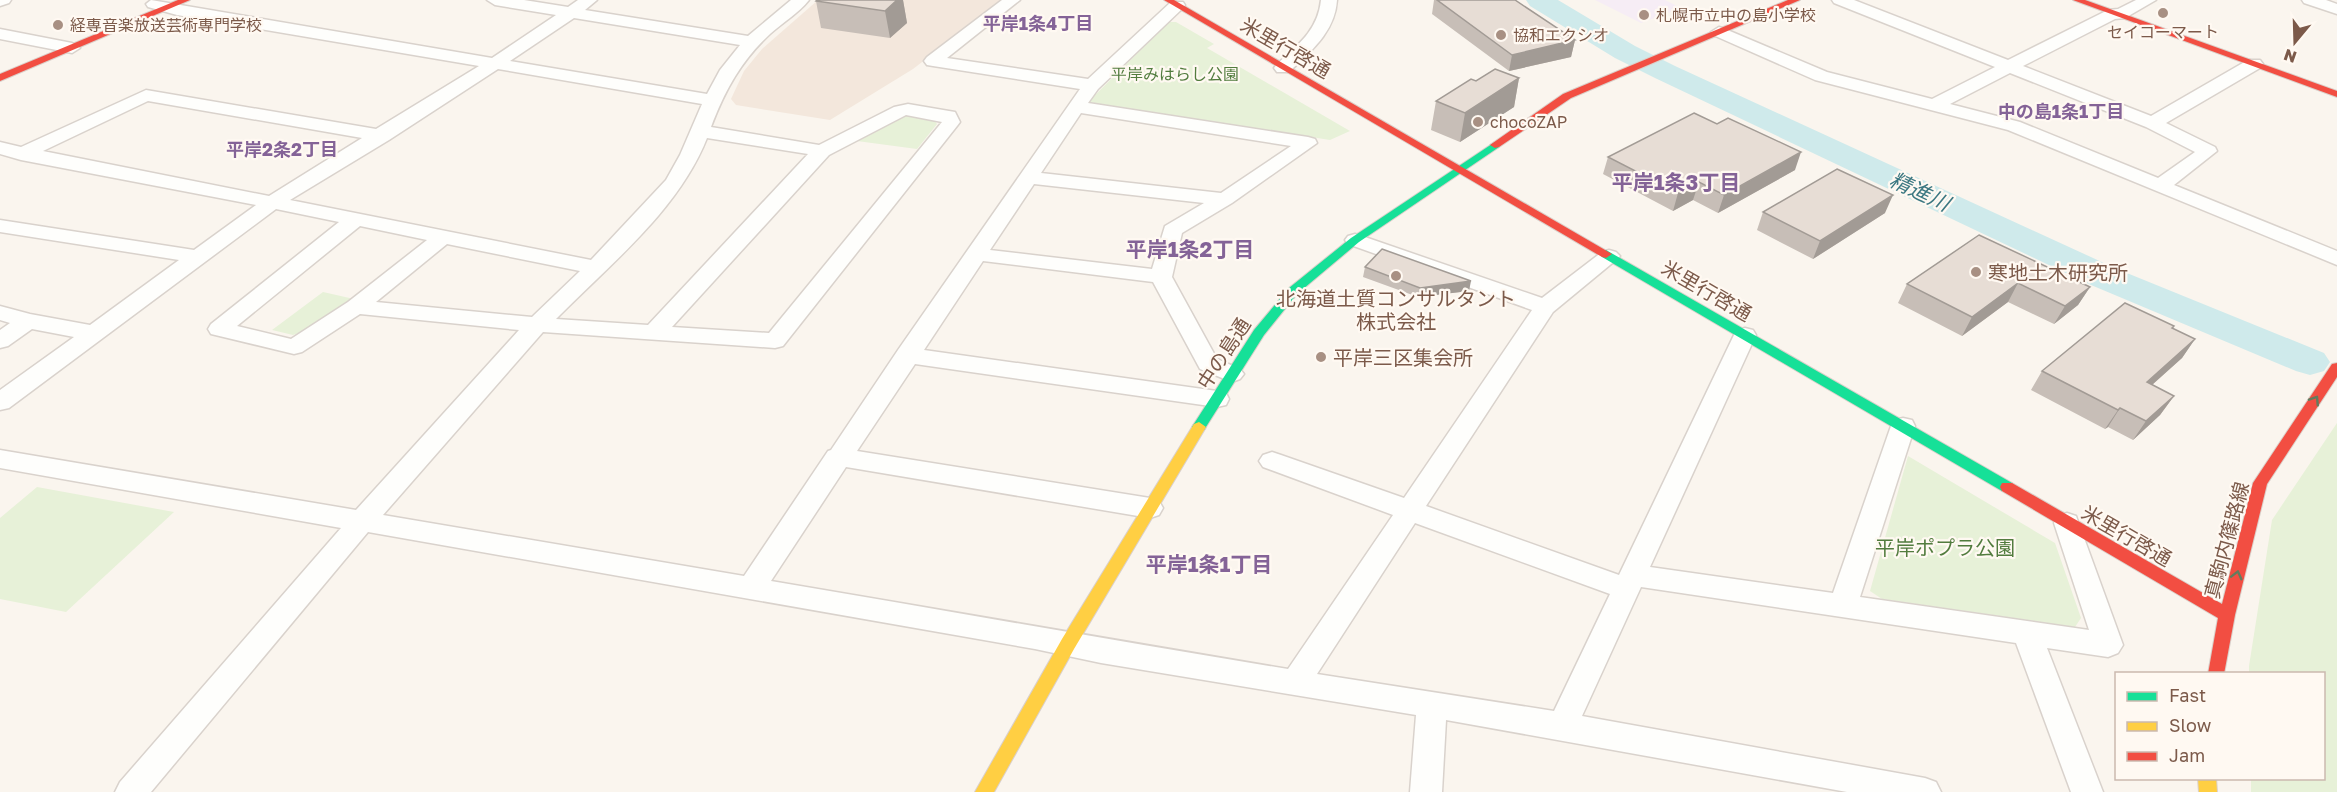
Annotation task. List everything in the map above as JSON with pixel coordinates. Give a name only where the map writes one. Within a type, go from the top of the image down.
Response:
[{"type":"main road","points":[[0,78],[64,46],[161,4],[186,0]]},
{"type":"main road","points":[[1719,32],[1796,0]]},
{"type":"main road","points":[[2077,0],[2337,93]]},
{"type":"main road","name":"米里行啓通","points":[[1172,2],[2227,615]]},
{"type":"main road","name":"中の島通","points":[[984,792],[1068,644],[1232,374],[1258,333],[1293,291],[1355,240],[1567,96],[1719,32]]},
{"type":"main road","points":[[0,68],[64,46]]},
{"type":"main road","name":"真駒内篠路線","points":[[2216,672],[2227,615],[2260,483],[2337,367]]},
{"type":"street","points":[[495,0],[753,42]]},
{"type":"street","points":[[0,402],[273,202],[382,136],[589,0]]},
{"type":"street","points":[[131,792],[360,522],[538,325],[677,179],[692,154],[713,100],[731,66],[753,42],[801,0]]},
{"type":"street","points":[[1012,0],[933,61],[1092,85]]},
{"type":"street","points":[[1283,68],[1316,37],[1324,24],[1329,0]]},
{"type":"street","points":[[1840,0],[2152,123],[2208,151],[2161,185]]},
{"type":"street","points":[[1936,105],[2148,0]]},
{"type":"street","points":[[2310,0],[2337,9]]},
{"type":"street","points":[[751,588],[837,457],[1076,106],[1092,85],[1172,2]]},
{"type":"street","points":[[161,4],[713,100]]},
{"type":"street","points":[[1719,32],[1821,76],[2014,126],[2337,259]]},
{"type":"street","points":[[0,34],[64,46]]},
{"type":"street","points":[[2152,123],[2254,64]]},
{"type":"street","points":[[0,164],[146,95],[382,136]]},
{"type":"street","points":[[1076,106],[1308,143],[1225,199],[1172,230],[1161,277],[1208,364],[1232,374]]},
{"type":"street","points":[[356,307],[538,325],[654,333],[775,341],[951,122],[949,116],[908,109],[900,111],[822,151],[654,333]]},
{"type":"street","points":[[701,132],[822,151]]},
{"type":"street","points":[[0,148],[594,267]]},
{"type":"street","points":[[1028,177],[1225,199]]},
{"type":"street","points":[[356,219],[219,329],[294,347],[356,307],[442,237]]},
{"type":"street","points":[[0,226],[198,256]]},
{"type":"street","points":[[1355,240],[1545,308]]},
{"type":"street","points":[[975,254],[1161,277]]},
{"type":"street","points":[[1296,681],[1545,308],[1609,256]]},
{"type":"street","points":[[0,313],[28,321],[93,333]]},
{"type":"street","points":[[0,341],[28,321]]},
{"type":"street","points":[[1562,726],[1745,335]]},
{"type":"street","points":[[906,355],[1217,399]]},
{"type":"street","points":[[1843,607],[1903,426]]},
{"type":"street","points":[[837,457],[1150,507]]},
{"type":"street","points":[[0,459],[1068,644],[1562,726],[1925,792]]},
{"type":"street","points":[[1272,461],[1409,511],[1630,582],[1843,607],[2108,645],[2067,522]]},
{"type":"street","points":[[2027,633],[2087,792]]},
{"type":"street","points":[[1426,792],[1432,704]]},
{"type":"shaded area","points":[[818,0],[1003,0],[913,69],[830,120],[736,105],[731,99],[744,71],[762,49]]},
{"type":"shaded area","name":"札幌市立中の島小学校","points":[[1595,0],[1665,0],[1681,8],[1641,23]]},
{"type":"green space","name":"平岸みはらし公園","points":[[1169,22],[1176,22],[1214,44],[1207,48],[1350,131],[1330,140],[1088,102]]},
{"type":"green space","points":[[906,116],[933,119],[937,124],[917,149],[857,141]]},
{"type":"green space","points":[[323,292],[354,299],[307,330],[293,335],[272,330]]},
{"type":"green space","points":[[2337,423],[2337,792],[2251,792],[2251,780],[2325,780],[2325,672],[2249,672],[2272,520]]},
{"type":"green space","name":"平岸ポプラ公園","points":[[1908,456],[2055,543],[2081,618],[2075,627],[1882,599],[1870,591]]},
{"type":"green space","points":[[37,487],[174,512],[66,612],[0,599],[0,518]]},
{"type":"building","points":[[817,0],[897,0],[885,11]]},
{"type":"building","points":[[1437,0],[1515,0],[1575,40],[1512,55]]},
{"type":"building","points":[[1495,69],[1519,78],[1465,113],[1436,101],[1471,79],[1476,81]]},
{"type":"building","points":[[1694,113],[1717,124],[1728,118],[1801,152],[1724,195],[1699,182],[1678,193],[1608,157]]},
{"type":"building","points":[[1837,169],[1893,195],[1820,241],[1763,212]]},
{"type":"building","points":[[1979,235],[2090,287],[2065,306],[2018,283],[1972,317],[1907,284]]},
{"type":"building","points":[[1382,249],[1471,281],[1420,288],[1365,267]]},
{"type":"building","points":[[2125,303],[2174,326],[2172,328],[2195,339],[2147,382],[2174,396],[2146,421],[2120,408],[2118,410],[2042,371]]},
{"type":"waterway","name":"精進川","points":[[1539,0],[1625,52],[1665,72],[2104,277],[2310,362]]},
{"type":"traffic: fast","points":[[1199,427],[1259,333],[1293,291],[1355,240],[1495,145]]},
{"type":"traffic: fast","points":[[1606,254],[2007,487]]},
{"type":"traffic: slow","points":[[984,792],[1068,644],[1199,427]]},
{"type":"traffic: slow","points":[[2207,780],[2208,792]]},
{"type":"traffic: jam","points":[[0,78],[186,0]]},
{"type":"traffic: jam","points":[[1168,0],[1606,254]]},
{"type":"traffic: jam","points":[[1495,145],[1567,96],[1796,0]]},
{"type":"traffic: jam","points":[[2077,0],[2337,94]]},
{"type":"traffic: jam","points":[[2216,672],[2227,615],[2260,483],[2337,367]]},
{"type":"traffic: jam","points":[[2007,487],[2227,615]]},
{"type":"place","name":"セイコーマート","points":[[2163,13]]},
{"type":"place","name":"札幌市立中の島小学校","points":[[1644,15]]},
{"type":"place","name":"経専音楽放送芸術専門学校","points":[[58,25]]},
{"type":"place","name":"協和エクシオ","points":[[1501,35]]},
{"type":"place","name":"chocoZAP","points":[[1478,122]]},
{"type":"place","name":"寒地土木研究所","points":[[1976,272]]},
{"type":"place","name":"北海道土質コンサルタント 株式会社","points":[[1396,276]]},
{"type":"place","name":"平岸三区集会所","points":[[1321,357]]},
{"type":"district","name":"平岸1条4丁目","points":[[1038,23]]},
{"type":"district","name":"中の島1条1丁目","points":[[2061,111]]},
{"type":"district","name":"平岸2条2丁目","points":[[282,149]]},
{"type":"district","name":"平岸1条3丁目","points":[[1676,182]]},
{"type":"district","name":"平岸1条2丁目","points":[[1190,249]]},
{"type":"district","name":"平岸1条1丁目","points":[[1209,564]]}]
